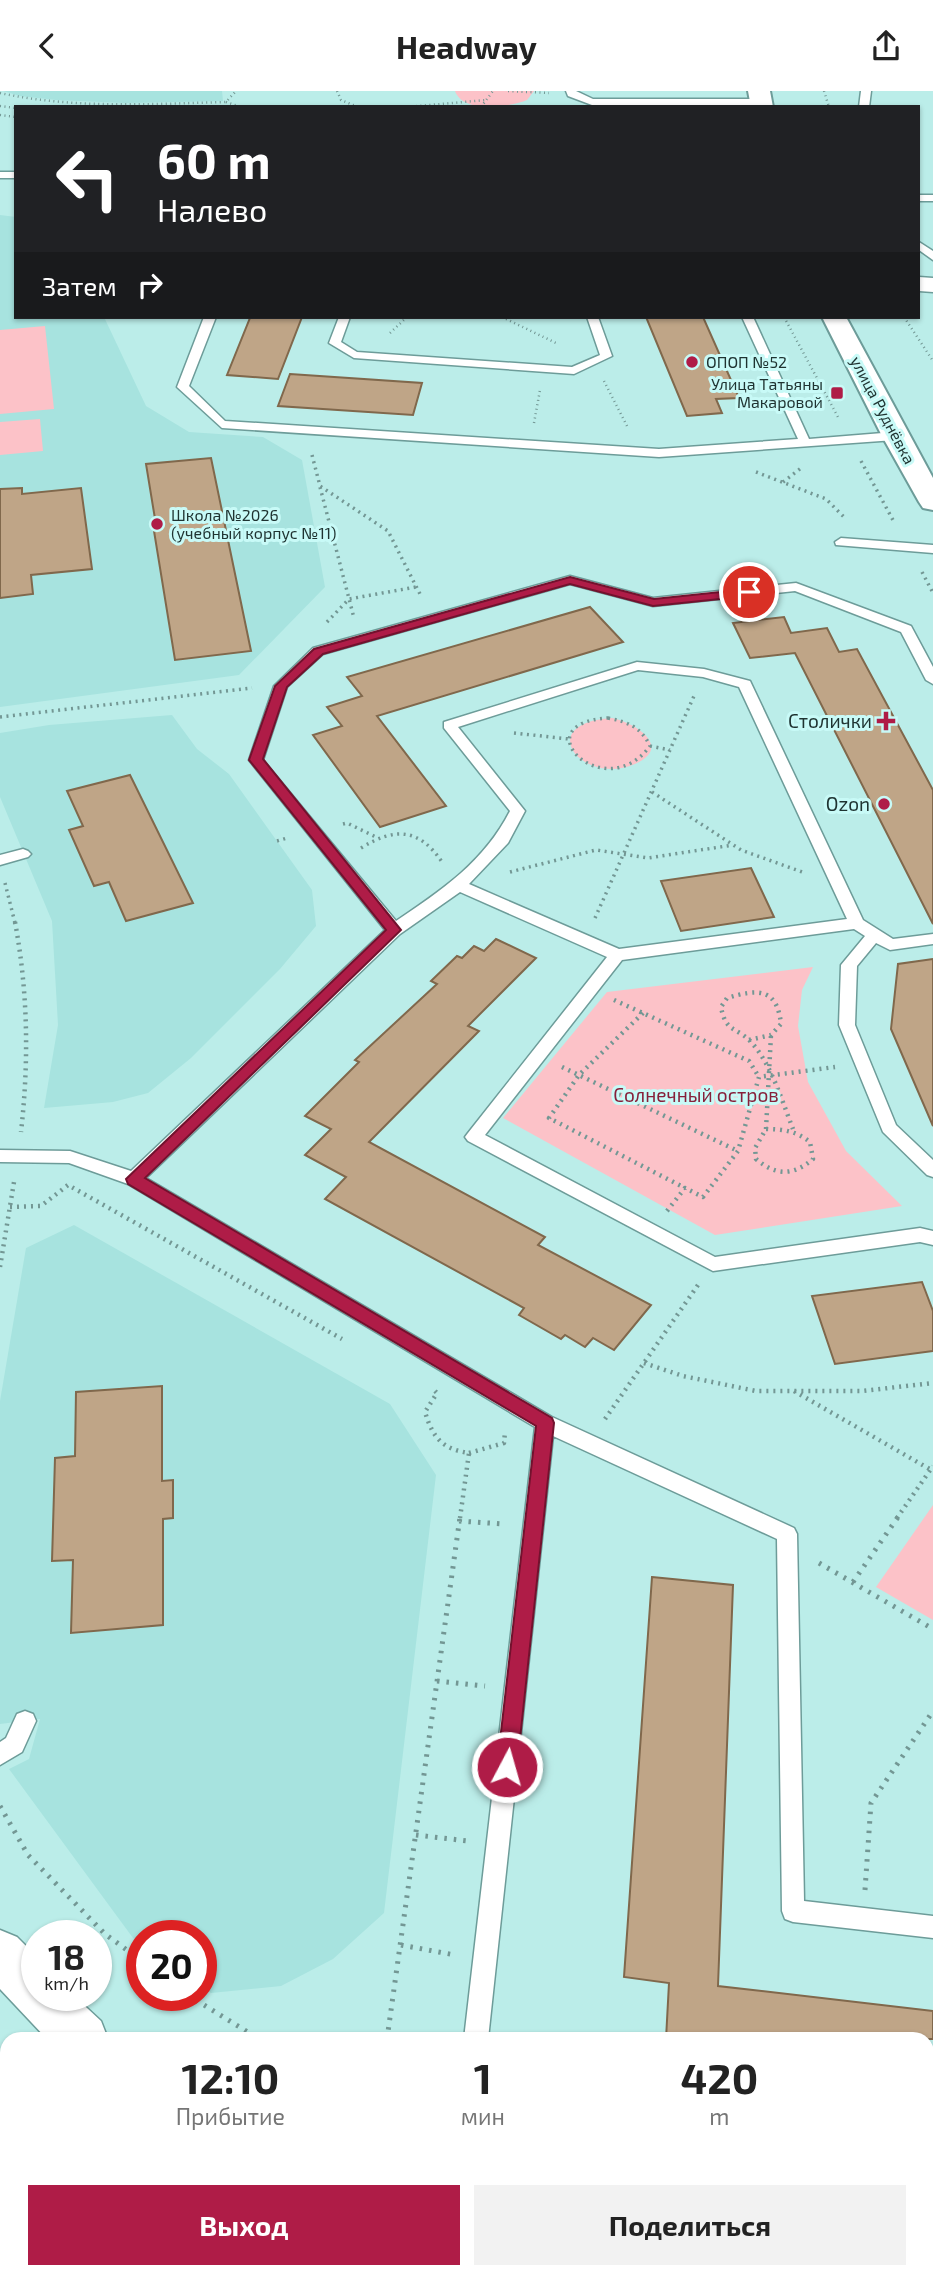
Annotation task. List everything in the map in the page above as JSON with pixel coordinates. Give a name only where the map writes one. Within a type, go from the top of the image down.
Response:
[{"type":"street","name":"улица Руднёвка","points":[[835,319],[895,436],[933,502]]},
{"type":"street","points":[[0,1954],[21,1976]]},
{"type":"street","points":[[55,2011],[76,2032]]},
{"type":"lane","points":[[684,91],[686,103]]},
{"type":"lane","points":[[571,93],[592,102],[686,103],[761,100]]},
{"type":"lane","points":[[209,319],[183,387],[222,424],[641,451],[895,436]]},
{"type":"lane","points":[[343,319],[335,343],[354,355],[574,370],[606,356],[594,319]]},
{"type":"lane","points":[[749,319],[805,442]]},
{"type":"lane","points":[[846,542],[933,548]]},
{"type":"lane","points":[[394,930],[256,760],[281,686],[318,651],[570,580],[653,602],[796,587],[906,629],[933,680]]},
{"type":"lane","points":[[134,1179],[394,930],[458,885],[503,840],[518,811],[449,725],[637,666],[704,673],[745,684],[857,923],[890,945],[933,939]]},
{"type":"lane","points":[[0,860],[23,854]]},
{"type":"lane","points":[[458,885],[617,955],[857,923]]},
{"type":"lane","points":[[874,935],[849,965],[847,1025],[889,1128],[933,1170]]},
{"type":"lane","points":[[617,955],[474,1137],[713,1264],[920,1235],[933,1238]]},
{"type":"lane","points":[[9,1156],[70,1157],[134,1179],[545,1423],[787,1534],[793,1911],[933,1927]]},
{"type":"lane","points":[[478,2032],[545,1423]]},
{"type":"lane","points":[[0,1755],[14,1745],[25,1721]]},
{"type":"path","points":[[219,105],[236,91]]},
{"type":"path","points":[[337,91],[341,100],[353,105]]},
{"type":"path","points":[[482,105],[493,91]]},
{"type":"path","points":[[508,91],[571,93]]},
{"type":"path","points":[[0,93],[55,102],[224,102],[234,105]]},
{"type":"path","points":[[430,105],[486,100]]},
{"type":"path","points":[[506,319],[593,362],[641,451]]},
{"type":"path","points":[[905,319],[933,361]]},
{"type":"path","points":[[530,444],[544,369]]},
{"type":"path","points":[[281,428],[310,451],[360,640]]},
{"type":"path","points":[[743,446],[756,472],[826,499],[846,520],[846,542]]},
{"type":"path","points":[[320,486],[388,531],[432,619]]},
{"type":"path","points":[[585,942],[704,673]]},
{"type":"path","points":[[0,717],[207,691],[281,686]]},
{"type":"path","points":[[612,718],[640,727],[648,736],[650,746],[646,756],[636,763],[605,768],[577,758],[570,749],[569,739],[574,730],[584,723],[612,718]]},
{"type":"path","points":[[650,746],[670,750]]},
{"type":"path","points":[[652,792],[733,845],[802,873],[835,878]]},
{"type":"path","points":[[345,868],[359,849],[377,838],[393,834],[413,836],[426,841],[458,885],[596,850],[648,858],[733,845]]},
{"type":"path","points":[[0,1267],[10,1207],[9,1156],[24,1113],[26,1000],[11,904],[4,880]]},
{"type":"path","points":[[590,990],[643,1013],[750,1061],[759,1077],[738,1151],[703,1197],[549,1118],[579,1075],[643,1013]]},
{"type":"path","points":[[749,1040],[771,1035],[781,1024],[779,1005],[771,995],[741,993],[727,998],[721,1007],[722,1020],[728,1029],[749,1040],[770,1075],[793,1129],[810,1142],[813,1159],[800,1171],[787,1174],[767,1168],[756,1159],[755,1148],[766,1129],[770,1075],[771,1035]]},
{"type":"path","points":[[538,1056],[738,1151]]},
{"type":"path","points":[[759,1077],[863,1063]]},
{"type":"path","points":[[766,1129],[793,1129]]},
{"type":"path","points":[[10,1207],[41,1206],[68,1185],[346,1342]]},
{"type":"path","points":[[652,1231],[685,1188]]},
{"type":"path","points":[[588,1442],[713,1264]]},
{"type":"path","points":[[644,1363],[683,1376],[756,1391],[862,1391],[933,1383]]},
{"type":"path","points":[[426,1387],[437,1393],[425,1412],[432,1437],[450,1451],[469,1453],[504,1443],[508,1401]]},
{"type":"path","points":[[794,1391],[932,1469],[853,1582]]},
{"type":"path","points":[[388,2032],[469,1453]]},
{"type":"path","points":[[459,1521],[534,1527]]},
{"type":"path","points":[[787,1545],[933,1629]]},
{"type":"path","points":[[437,1681],[515,1690]]},
{"type":"path","points":[[862,1919],[872,1803],[933,1711]]},
{"type":"path","points":[[0,1806],[28,1855],[105,1934],[126,1949]]},
{"type":"path","points":[[416,1835],[499,1845]]},
{"type":"path","points":[[401,1945],[485,1960]]},
{"type":"path","points":[[211,2011],[247,2032]]},
{"type":"shaded area","points":[[3,91],[222,91],[223,101],[125,103],[56,100]]},
{"type":"shaded area","name":"Школа №2026 (учебный корпус №11)","points":[[0,215],[14,217],[14,319],[105,319],[146,406],[189,432],[263,437],[302,460],[325,587],[239,675],[0,707]]},
{"type":"shaded area","points":[[172,715],[197,749],[229,774],[312,890],[316,926],[280,969],[191,1058],[148,1093],[113,1102],[44,1108],[58,1025],[52,921],[0,797],[0,733],[49,725]]},
{"type":"shaded area","points":[[74,1225],[390,1404],[436,1475],[384,1913],[333,1959],[281,1986],[217,1992],[217,1920],[126,1920],[126,1928],[9,1769],[29,1759],[40,1719],[0,1724],[0,1401],[26,1248]]},
{"type":"green space","points":[[455,91],[534,91],[527,100],[510,105],[474,105],[460,98]]},
{"type":"green space","points":[[45,326],[54,409],[0,414],[0,330]]},
{"type":"green space","points":[[40,419],[43,451],[0,455],[0,422]]},
{"type":"green space","points":[[612,718],[640,730],[651,743],[651,750],[635,764],[616,769],[598,767],[583,761],[570,741],[574,731],[588,722]]},
{"type":"green space","name":"Солнечный остров","points":[[813,967],[802,990],[798,1026],[808,1082],[846,1151],[902,1206],[715,1235],[503,1118],[607,992]]},
{"type":"green space","points":[[933,1505],[933,1620],[876,1587]]},
{"type":"building","points":[[250,319],[301,319],[278,379],[227,375]]},
{"type":"building","points":[[647,319],[704,319],[739,398],[716,399],[722,413],[687,416]]},
{"type":"building","points":[[290,374],[422,383],[413,415],[278,406]]},
{"type":"building","points":[[211,458],[251,651],[175,660],[146,464]]},
{"type":"building","points":[[22,488],[22,494],[81,488],[92,569],[31,575],[33,594],[0,598],[0,489]]},
{"type":"building","points":[[590,607],[623,642],[377,716],[446,806],[380,827],[313,735],[342,726],[327,707],[362,696],[347,677]]},
{"type":"building","points":[[784,617],[791,633],[827,628],[839,652],[857,649],[933,790],[933,924],[795,653],[750,658],[733,623]]},
{"type":"building","points":[[130,775],[193,903],[126,921],[109,882],[94,886],[69,830],[83,826],[67,791]]},
{"type":"building","points":[[751,868],[774,917],[681,931],[661,881]]},
{"type":"building","points":[[496,939],[536,958],[468,1026],[479,1031],[369,1142],[545,1237],[538,1245],[651,1305],[614,1350],[593,1338],[585,1347],[565,1335],[561,1339],[519,1315],[524,1308],[325,1199],[346,1177],[305,1155],[331,1129],[305,1116],[359,1062],[355,1060],[437,984],[431,981],[457,956],[462,958],[474,946],[484,951]]},
{"type":"building","points":[[933,959],[933,1126],[891,1029],[898,964]]},
{"type":"building","points":[[922,1282],[933,1311],[933,1351],[835,1364],[812,1296]]},
{"type":"building","points":[[162,1386],[162,1481],[173,1480],[173,1518],[163,1519],[163,1625],[71,1633],[73,1560],[52,1561],[55,1458],[75,1456],[76,1392]]},
{"type":"building","points":[[652,1577],[733,1585],[718,1986],[933,2011],[933,2032],[666,2032],[669,1983],[624,1977]]},
{"type":"place","name":"ОПОП №52","points":[[692,362]]},
{"type":"place","name":"Улица Татьяны Макаровой","points":[[837,393]]},
{"type":"place","name":"Школа №2026 (учебный корпус №11)","points":[[157,524]]},
{"type":"place","name":"Столички","points":[[886,721]]},
{"type":"place","name":"Ozon","points":[[884,804]]},
{"type":"route","points":[[507,1767],[545,1423],[134,1179],[394,930],[256,760],[281,686],[318,651],[570,580],[653,602],[749,592]]}]
